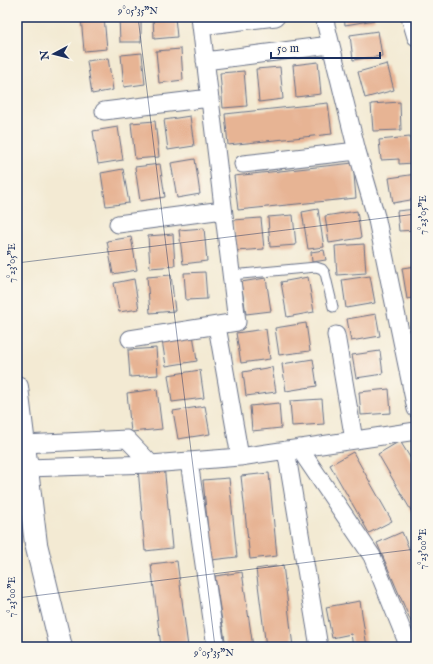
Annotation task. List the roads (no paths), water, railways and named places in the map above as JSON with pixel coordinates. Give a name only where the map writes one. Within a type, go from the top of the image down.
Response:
[{"type":"street","points":[[130,339],[237,322],[200,21],[276,17]]},
{"type":"street","points":[[324,17],[357,151],[377,220],[416,409]]},
{"type":"street","points":[[410,17],[416,37]]},
{"type":"street","points":[[206,61],[330,45]]},
{"type":"street","points":[[104,111],[210,98]]},
{"type":"street","points":[[243,164],[357,151]]},
{"type":"street","points":[[118,224],[223,210]]},
{"type":"street","points":[[217,326],[240,457]]},
{"type":"street","points":[[336,336],[354,440]]},
{"type":"street","points":[[17,387],[36,544],[61,647]]},
{"type":"street","points":[[27,468],[151,464],[240,457],[416,431]]},
{"type":"street","points":[[24,444],[127,439],[151,464]]},
{"type":"street","points":[[293,449],[319,647]]},
{"type":"street","points":[[293,449],[372,556],[409,647]]},
{"type":"street","points":[[189,461],[216,647]]},
{"type":"lane","points":[[231,275],[316,267],[322,269],[325,273],[333,307]]}]
